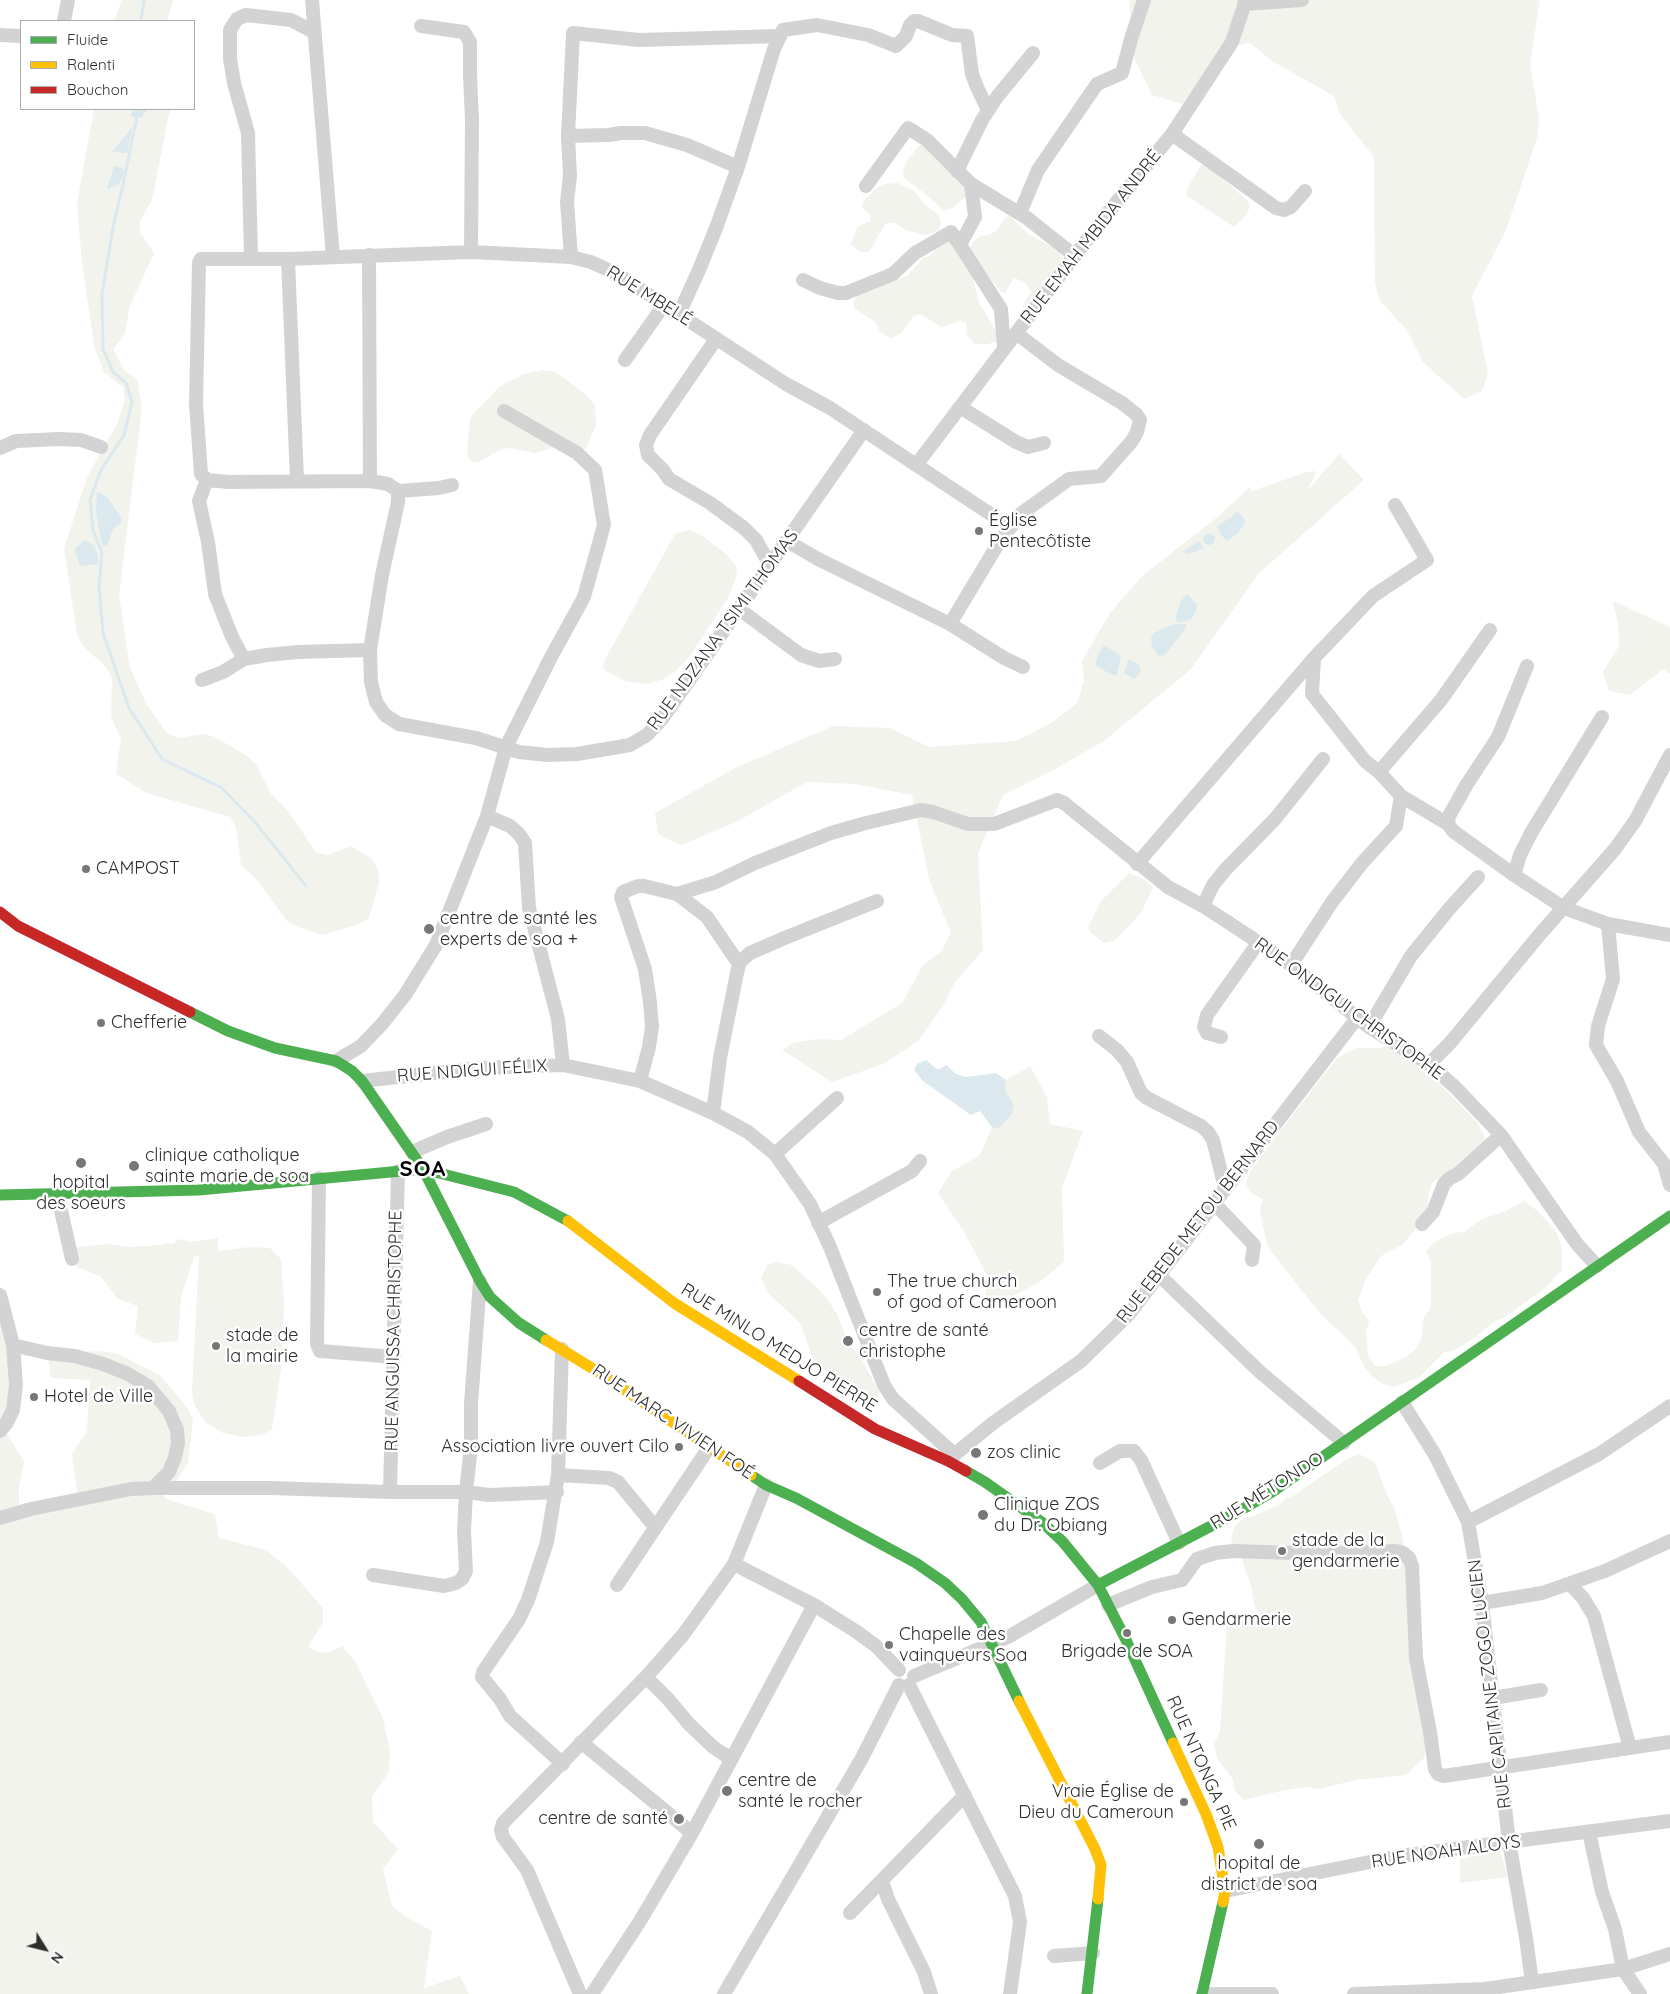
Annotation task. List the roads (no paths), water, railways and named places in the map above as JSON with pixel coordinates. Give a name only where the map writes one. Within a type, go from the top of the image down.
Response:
[{"type":"street","points":[[64,20],[68,0]]},
{"type":"street","points":[[312,0],[333,258]]},
{"type":"street","points":[[1020,213],[1038,170],[1097,84],[1122,73],[1144,0]]},
{"type":"street","points":[[1245,2],[1302,0]]},
{"type":"street","name":"RUE EMAH MBIDA ANDRÉ","points":[[917,464],[1075,256],[1172,134],[1232,42],[1245,2]]},
{"type":"street","points":[[252,258],[248,133],[234,83],[230,59],[230,30],[237,19],[246,15],[291,20],[314,32]]},
{"type":"street","points":[[678,314],[699,270],[738,166],[779,36],[783,30],[817,25],[868,35],[896,46],[906,36],[910,25],[914,21],[918,21],[952,35],[967,36],[972,74],[988,110]]},
{"type":"street","points":[[421,26],[464,32],[470,42],[472,120],[471,252]]},
{"type":"street","points":[[571,257],[567,202],[570,176],[568,136],[572,33],[639,40],[779,36]]},
{"type":"street","points":[[0,35],[20,36]]},
{"type":"street","points":[[957,172],[988,110],[1033,53]]},
{"type":"street","points":[[866,186],[908,128],[928,140],[957,172],[971,184],[1020,213],[1075,256]]},
{"type":"street","points":[[568,136],[645,133],[687,145],[738,166]]},
{"type":"street","points":[[1172,134],[1276,208],[1284,210],[1291,207],[1305,191]]},
{"type":"street","points":[[960,245],[975,217],[971,184]]},
{"type":"street","points":[[803,280],[820,288],[838,293],[846,293],[893,274],[915,254],[951,232],[1001,309],[1004,348]]},
{"type":"street","name":"RUE MBELÉ","points":[[207,480],[201,474],[199,466],[196,404],[199,263],[201,259],[333,258],[471,252],[571,257],[591,262],[610,270],[786,384],[830,408],[1010,527]]},
{"type":"street","points":[[369,255],[370,481]]},
{"type":"street","points":[[288,259],[297,480]]},
{"type":"street","points":[[625,360],[664,305]]},
{"type":"street","points":[[950,624],[989,557],[1010,527],[1028,509],[1069,479],[1101,476],[1132,441],[1140,420],[1136,414],[1122,403],[1058,365],[1016,333]]},
{"type":"street","points":[[716,339],[654,429],[646,445],[648,455],[669,479],[710,503],[744,528],[756,540],[770,565]]},
{"type":"street","points":[[960,407],[1016,442],[1028,446],[1044,443]]},
{"type":"street","points":[[0,912],[18,926],[228,1031],[275,1048],[336,1061],[361,1046],[405,996],[436,945],[487,816],[506,747],[584,596],[604,524],[595,470],[577,452],[504,411]]},
{"type":"street","name":"RUE NDZANA TSIMI THOMAS","points":[[398,491],[398,502],[382,575],[370,650],[371,682],[376,702],[385,715],[399,724],[476,738],[519,752],[547,755],[577,754],[630,745],[647,735],[662,719],[864,430]]},
{"type":"street","points":[[0,448],[16,441],[60,439],[81,440],[101,447]]},
{"type":"street","points":[[244,660],[232,637],[215,594],[208,542],[199,501],[207,480],[228,482],[297,480],[370,481],[388,484],[398,491],[439,488],[452,485]]},
{"type":"street","points":[[1137,864],[1314,658],[1373,596],[1427,560],[1395,505]]},
{"type":"street","points":[[787,541],[818,559],[950,624],[1004,658],[1023,667]]},
{"type":"street","points":[[739,609],[801,655],[819,661],[835,658]]},
{"type":"street","points":[[1378,772],[1441,700],[1490,630]]},
{"type":"street","points":[[202,680],[223,672],[244,660],[294,652],[370,650]]},
{"type":"street","points":[[1314,658],[1312,694],[1365,761],[1401,796],[1448,824],[1452,831],[1514,876],[1564,908],[1608,924],[1670,935]]},
{"type":"street","points":[[1448,824],[1448,816],[1498,738],[1527,666]]},
{"type":"street","points":[[1514,876],[1520,855],[1531,833],[1602,717]]},
{"type":"street","points":[[1429,1064],[1450,1043],[1583,883],[1615,849],[1635,821],[1670,755]]},
{"type":"street","points":[[1203,906],[1213,885],[1226,869],[1275,819],[1323,759]]},
{"type":"street","points":[[1290,965],[1332,902],[1362,862],[1396,826],[1401,796]]},
{"type":"street","name":"RUE ONDIGUI CHRISTOPHE","points":[[678,894],[716,882],[755,863],[831,832],[866,823],[921,810],[933,812],[968,824],[994,824],[1058,800],[1168,887],[1203,906],[1258,943],[1290,965],[1369,1027],[1429,1064],[1455,1087],[1501,1135],[1577,1244],[1597,1266]]},
{"type":"street","points":[[487,816],[510,826],[520,834],[525,843],[529,908],[558,1020],[563,1065]]},
{"type":"street","points":[[1369,1027],[1411,956],[1449,909],[1478,878]]},
{"type":"street","points":[[640,1081],[652,1027],[650,1002],[645,969],[621,897],[627,890],[638,886],[678,894],[707,918],[739,964]]},
{"type":"street","points":[[713,1113],[720,1058],[739,964],[750,953],[877,901]]},
{"type":"street","points":[[1608,924],[1613,979],[1598,1026],[1596,1045],[1620,1087],[1639,1132],[1664,1164],[1670,1185]]},
{"type":"street","points":[[1221,1037],[1207,1033],[1204,1027],[1207,1015],[1258,943]]},
{"type":"street","name":"RUE EBEDE METOU BERNARD","points":[[951,1457],[1037,1390],[1081,1361],[1129,1314],[1357,1018]]},
{"type":"street","points":[[1100,1036],[1118,1050],[1127,1062],[1141,1093],[1201,1126],[1208,1132],[1213,1140],[1225,1188]]},
{"type":"street","name":"RUE MARC VIVIEN FOÉ","points":[[336,1061],[352,1071],[362,1081],[412,1152],[423,1169],[480,1282],[490,1296],[519,1323],[710,1446],[766,1485],[734,1564],[683,1635],[646,1677],[563,1764],[503,1822],[501,1830],[504,1837],[526,1870],[580,1994]]},
{"type":"street","name":"RUE NDIGUI FÉLIX","points":[[362,1081],[480,1068],[563,1065],[640,1081],[713,1113],[748,1132],[775,1154],[810,1204],[830,1247],[884,1385],[900,1407],[951,1457]]},
{"type":"street","points":[[775,1154],[837,1098]]},
{"type":"street","points":[[412,1152],[447,1137],[486,1124]]},
{"type":"street","points":[[1422,1224],[1432,1212],[1444,1184],[1458,1174],[1501,1135]]},
{"type":"street","points":[[818,1223],[912,1170],[920,1161]]},
{"type":"street","name":"RUE MINLO MEDJO PIERRE","points":[[0,1196],[199,1190],[423,1169],[514,1192],[565,1219],[674,1303],[875,1429],[951,1457],[1043,1523],[1063,1542],[1098,1585]]},
{"type":"street","name":"RUE ANGUISSA CHRISTOPHE","points":[[390,1492],[398,1171]]},
{"type":"street","points":[[319,1178],[317,1344],[320,1351],[394,1357]]},
{"type":"street","points":[[57,1193],[72,1259]]},
{"type":"street","points":[[1214,1203],[1254,1245],[1252,1260]]},
{"type":"street","name":"RUE MÉTONDO","points":[[907,1682],[992,1644],[1054,1612],[1098,1585],[1265,1496],[1670,1216]]},
{"type":"street","points":[[1160,1276],[1260,1372],[1344,1443]]},
{"type":"street","points":[[373,1575],[444,1586],[456,1584],[462,1579],[466,1571],[464,1530],[471,1446],[471,1404],[480,1282]]},
{"type":"street","points":[[0,1295],[13,1345],[16,1385],[13,1410],[0,1431]]},
{"type":"street","points":[[13,1345],[48,1353],[75,1356],[103,1364],[128,1374],[148,1386],[170,1411],[177,1430],[178,1443],[175,1457],[168,1472],[153,1488]]},
{"type":"street","points":[[562,1349],[557,1492],[547,1542],[528,1600],[515,1624],[483,1672],[482,1677],[510,1716],[563,1764]]},
{"type":"street","name":"RUE CAPITAINE ZOGO LUCIEN","points":[[1402,1402],[1435,1455],[1468,1522],[1482,1603],[1509,1842],[1532,1982]]},
{"type":"street","points":[[1468,1522],[1599,1454],[1670,1406]]},
{"type":"street","points":[[617,1585],[710,1446]]},
{"type":"street","points":[[1100,1462],[1120,1451],[1134,1451],[1141,1460],[1179,1543]]},
{"type":"street","points":[[558,1475],[610,1478],[618,1482],[655,1527]]},
{"type":"street","points":[[766,1485],[796,1498],[916,1563],[945,1583],[973,1611],[992,1644],[1040,1743],[1096,1849],[1100,1865],[1100,1882],[1087,1994]]},
{"type":"street","points":[[0,1518],[31,1509],[122,1491],[153,1488],[271,1488],[390,1492],[466,1492],[489,1495],[557,1492]]},
{"type":"street","points":[[1482,1603],[1542,1593],[1570,1584],[1605,1571],[1670,1541]]},
{"type":"street","points":[[1108,1605],[1152,1587],[1182,1580],[1198,1559],[1215,1553],[1233,1551],[1324,1554],[1396,1551],[1410,1558],[1412,1566],[1416,1658],[1435,1769],[1438,1774],[1444,1776],[1670,1742]]},
{"type":"street","points":[[734,1564],[814,1605],[858,1632],[876,1646],[899,1670],[896,1672],[895,1679],[907,1682],[1015,1896],[1020,1922],[1010,1994]]},
{"type":"street","points":[[1570,1584],[1583,1598],[1594,1616],[1630,1748]]},
{"type":"street","name":"RUE NTONGA PIE","points":[[1098,1585],[1206,1814],[1218,1847],[1225,1892],[1202,1994]]},
{"type":"street","points":[[592,1994],[640,1921],[692,1833],[814,1605]]},
{"type":"street","points":[[646,1677],[689,1724],[713,1747],[731,1760]]},
{"type":"street","points":[[724,1994],[907,1682]]},
{"type":"street","points":[[1493,1698],[1541,1690]]},
{"type":"street","points":[[582,1742],[692,1833]]},
{"type":"street","points":[[850,1913],[964,1795]]},
{"type":"street","name":"RUE NOAH ALOYS","points":[[1225,1892],[1400,1856],[1589,1832],[1669,1825]]},
{"type":"street","points":[[1589,1832],[1602,1892],[1615,1929],[1624,1969],[1640,1994]]},
{"type":"street","points":[[882,1881],[888,1899],[924,1972],[931,1994]]},
{"type":"street","points":[[1054,1956],[1093,1953]]},
{"type":"street","points":[[1354,1994],[1485,1989],[1624,1969],[1670,1954]]},
{"type":"street","points":[[1202,1994],[1272,1994]]},
{"type":"waterway","points":[[141,20],[144,0]]},
{"type":"waterway","points":[[136,110],[136,121],[113,227],[102,295],[103,349],[113,372],[126,383],[132,402],[124,435],[101,470],[90,500],[93,530],[102,553],[99,586],[103,633],[129,708],[162,759],[222,788],[254,821],[306,886]]},
{"type":"place","name":"Église Pentecôtiste","points":[[979,531]]},
{"type":"place","name":"CAMPOST","points":[[86,869]]},
{"type":"place","name":"centre de santé les experts de soa +","points":[[429,929]]},
{"type":"place","name":"Chefferie","points":[[101,1023]]},
{"type":"place","name":"hopital des soeurs","points":[[81,1163]]},
{"type":"place","name":"clinique catholique sainte marie de soa","points":[[134,1166]]},
{"type":"place","name":"The true church of god of Cameroon","points":[[877,1292]]},
{"type":"place","name":"centre de santé christophe","points":[[848,1341]]},
{"type":"place","name":"stade de la mairie","points":[[216,1346]]},
{"type":"place","name":"Hotel de Ville","points":[[34,1397]]},
{"type":"place","name":"Association livre ouvert Cilo","points":[[679,1447]]},
{"type":"place","name":"zos clinic","points":[[976,1453]]},
{"type":"place","name":"Clinique ZOS du Dr. Obiang","points":[[983,1515]]},
{"type":"place","name":"stade de la gendarmerie","points":[[1282,1551]]},
{"type":"place","name":"Gendarmerie","points":[[1172,1620]]},
{"type":"place","name":"Brigade de SOA","points":[[1127,1633]]},
{"type":"place","name":"Chapelle des vainqueurs Soa","points":[[889,1645]]},
{"type":"place","name":"centre de santé le rocher","points":[[727,1791]]},
{"type":"place","name":"Vraie Église de Dieu du Cameroun","points":[[1184,1802]]},
{"type":"place","name":"centre de santé","points":[[679,1819]]},
{"type":"place","name":"hopital de district de soa","points":[[1259,1844]]},
{"type":"district","name":"SOA","points":[[423,1169]]}]
